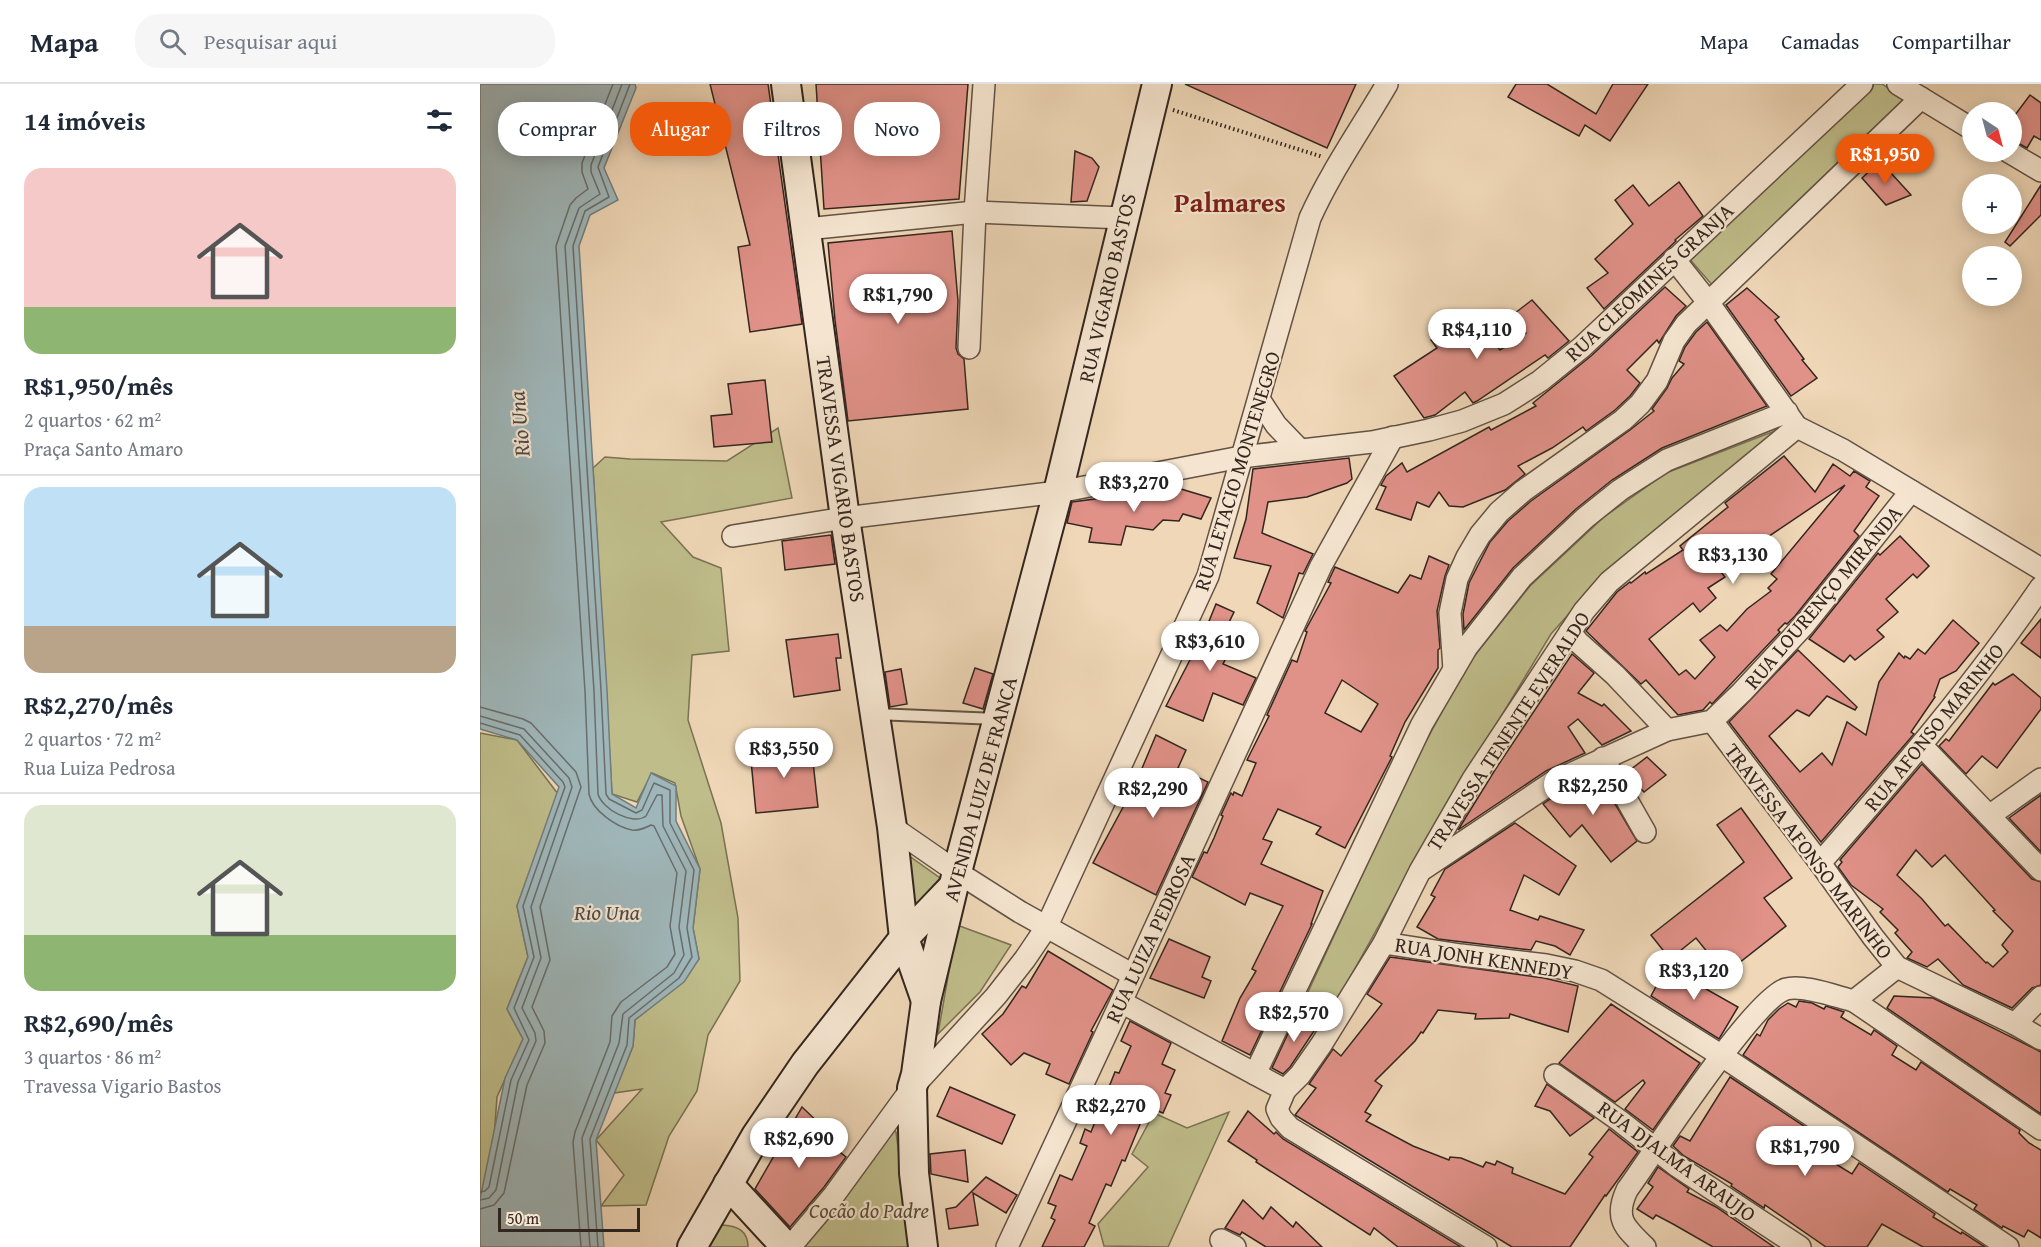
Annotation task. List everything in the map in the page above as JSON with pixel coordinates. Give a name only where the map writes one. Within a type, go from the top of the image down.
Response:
[{"type":"main road","name":"TRAVESSA VIGARIO BASTOS","points":[[786,84],[845,518],[892,826],[904,938],[926,1001]]},
{"type":"main road","name":"RUA VIGARIO BASTOS","points":[[1058,492],[1154,94]]},
{"type":"main road","name":"AVENIDA LUIZ DE FRANCA","points":[[923,1247],[914,1173],[912,1088],[926,1001],[955,880],[1058,492]]},
{"type":"main road","points":[[692,1247],[756,1136],[805,1064],[904,938],[955,880]]},
{"type":"main road","points":[[728,1184],[788,1247]]},
{"type":"street","points":[[969,348],[984,84]]},
{"type":"street","name":"RUA LETACIO MONTENEGRO","points":[[912,1088],[996,996],[1026,959],[1046,928],[1208,576],[1310,218],[1323,188],[1387,84]]},
{"type":"street","name":"RUA CLEOMINES GRANJA","points":[[733,536],[845,518],[1058,492],[1241,457],[1372,442],[1462,421],[1504,404],[1540,381],[1582,346],[1862,84]]},
{"type":"street","points":[[1898,84],[1962,123]]},
{"type":"street","points":[[1454,669],[1450,613],[1452,602],[1457,579],[1480,535],[1499,512],[1523,491],[1623,420],[1640,404],[1657,381],[1674,341],[1686,324],[1921,98]]},
{"type":"street","points":[[2022,160],[2041,171]]},
{"type":"street","points":[[806,229],[975,212],[1124,218]]},
{"type":"street","points":[[1674,259],[1708,302],[1792,420],[2041,569]]},
{"type":"street","points":[[1259,399],[1276,425],[1300,450]]},
{"type":"street","points":[[1255,1074],[1422,724],[1467,647],[1522,578],[1585,518],[1620,490],[1667,460],[1792,420]]},
{"type":"street","name":"TRAVESSA TENENTE EVERALDO","points":[[1285,1090],[1300,1075],[1322,1045],[1384,943],[1420,871],[1473,779],[1584,611],[1609,582],[1792,420]]},
{"type":"street","name":"RUA LUIZA PEDROSA","points":[[1006,1247],[1321,566],[1393,437]]},
{"type":"street","name":"RUA LOURENÇO MIRANDA","points":[[1712,721],[1805,624],[1911,491]]},
{"type":"street","name":"RUA AFONSO MARINHO","points":[[1821,863],[1922,746],[2003,642],[2041,587]]},
{"type":"street","points":[[1570,632],[1667,730]]},
{"type":"street","points":[[1420,871],[1553,782],[1667,730],[1712,721]]},
{"type":"street","name":"TRAVESSA AFONSO MARINHO","points":[[1712,721],[1897,967],[2041,1039]]},
{"type":"street","points":[[1922,746],[2041,870]]},
{"type":"street","points":[[1603,758],[1645,832]]},
{"type":"street","points":[[1989,816],[2041,778]]},
{"type":"street","points":[[892,826],[955,880],[1133,975]]},
{"type":"street","name":"RUA JONH KENNEDY","points":[[1384,943],[1575,970],[1601,980],[1722,1056],[2008,1247]]},
{"type":"street","points":[[1854,1001],[1897,967]]},
{"type":"street","points":[[1645,1247],[1628,1230],[1622,1219],[1621,1204],[1627,1190],[1722,1056],[1770,999],[1786,989],[1802,988],[1854,1001],[2041,1129]]},
{"type":"street","points":[[2015,1024],[2041,997]]},
{"type":"street","points":[[1121,1002],[1285,1090],[1277,1109],[1281,1119],[1290,1128],[1486,1247]]},
{"type":"street","name":"RUA DJALMA ARAUJO","points":[[1555,1075],[1715,1192],[1800,1247]]},
{"type":"street","points":[[788,1247],[834,1195],[912,1088]]},
{"type":"lane","points":[[875,714],[998,719]]},
{"type":"path","points":[[1154,94],[1339,162]]},
{"type":"green space","points":[[1874,84],[1882,84],[1908,102],[1714,287],[1686,255]]},
{"type":"green space","points":[[778,428],[792,498],[661,522],[693,557],[721,568],[729,651],[692,655],[688,720],[721,823],[738,918],[740,981],[708,1035],[697,1091],[669,1136],[646,1205],[601,1206],[624,1175],[596,1140],[642,1089],[614,1093],[633,1046],[635,1020],[699,959],[693,928],[700,869],[681,816],[675,783],[652,773],[637,802],[612,794],[593,468],[605,457],[727,461]]},
{"type":"green space","points":[[1780,429],[1606,572],[1551,634],[1428,837],[1327,1019],[1302,1005],[1413,765],[1468,664],[1530,586],[1604,517],[1666,473]]},
{"type":"green space","points":[[480,733],[517,740],[558,794],[517,906],[528,957],[507,1009],[523,1039],[497,1097],[492,1165],[480,1206]]},
{"type":"green space","points":[[905,853],[940,878],[912,910]]},
{"type":"green space","points":[[957,925],[1011,945],[980,992],[938,1034]]},
{"type":"green space","points":[[1229,1112],[1168,1247],[1104,1246],[1098,1224],[1148,1167],[1132,1154],[1154,1113],[1187,1128]]},
{"type":"green space","name":"Cocão do Padre","points":[[891,1128],[896,1132],[911,1247],[786,1247]]},
{"type":"green space","points":[[723,1225],[741,1230],[746,1237],[748,1247],[696,1247],[713,1226]]},
{"type":"water","name":"Rio Una","points":[[480,84],[635,84],[636,88],[618,133],[618,102],[498,102],[498,156],[609,156],[604,168],[618,200],[590,215],[579,246],[612,794],[636,808],[651,773],[676,786],[676,821],[700,869],[693,928],[699,959],[684,982],[635,1020],[633,1046],[596,1140],[604,1247],[480,1247],[480,1199],[505,1078],[523,1039],[507,1009],[528,957],[517,906],[559,787],[517,740],[480,729]]},
{"type":"building","points":[[710,84],[768,84],[771,102],[743,102],[743,156],[778,156],[802,324],[750,332],[738,247],[750,245],[728,156],[731,156],[731,102],[714,102]]},
{"type":"building","points":[[816,84],[968,84],[959,199],[824,209],[821,156],[842,156],[842,102],[817,102]]},
{"type":"building","points":[[1185,84],[1356,84],[1327,148]]},
{"type":"building","points":[[1516,84],[1547,84],[1596,114],[1613,84],[1648,84],[1610,141],[1585,125],[1579,136],[1508,97]]},
{"type":"building","points":[[2030,95],[2041,103],[2041,140],[2034,136],[2027,148],[2022,145],[2022,106]]},
{"type":"building","points":[[1075,151],[1092,158],[1099,167],[1087,201],[1071,202]]},
{"type":"building","points":[[1880,161],[1911,195],[1886,205],[1862,178]]},
{"type":"building","points":[[1679,182],[1703,216],[1604,309],[1587,288],[1608,273],[1595,259],[1633,224],[1615,200],[1633,185],[1649,206]]},
{"type":"building","points":[[2041,185],[2041,215],[2022,234],[2022,215]]},
{"type":"building","points":[[952,231],[958,301],[956,348],[958,354],[964,359],[968,409],[848,421],[828,243]]},
{"type":"building","points":[[2010,234],[2022,234],[2010,246],[2005,242]]},
{"type":"building","points":[[1665,287],[1686,306],[1676,316],[1659,343],[1657,340],[1627,370],[1640,383],[1615,410],[1586,431],[1583,427],[1552,448],[1518,466],[1525,474],[1505,490],[1463,507],[1449,506],[1439,492],[1429,507],[1417,502],[1411,520],[1376,509],[1386,487],[1381,485],[1386,476],[1402,463],[1407,472],[1489,427],[1491,430],[1536,406],[1533,403],[1591,356]]},
{"type":"building","points":[[1747,288],[1779,317],[1775,320],[1817,378],[1791,396],[1726,305]]},
{"type":"building","points":[[1532,300],[1569,341],[1548,358],[1545,355],[1477,401],[1473,403],[1465,392],[1435,415],[1424,418],[1394,376],[1437,348],[1431,340],[1471,313],[1500,350],[1526,333],[1511,316]]},
{"type":"building","points":[[1707,322],[1767,406],[1662,448],[1612,480],[1576,509],[1513,568],[1464,630],[1463,614],[1469,583],[1490,542],[1508,521],[1531,501],[1654,411],[1652,409],[1684,364],[1679,361],[1685,347]]},
{"type":"building","points":[[765,380],[772,442],[714,447],[711,416],[732,414],[728,384]]},
{"type":"building","points":[[1784,456],[1815,492],[1833,464],[1850,476],[1854,471],[1870,481],[1866,487],[1879,496],[1854,531],[1859,536],[1795,616],[1778,630],[1780,632],[1712,704],[1710,702],[1703,710],[1678,715],[1646,680],[1641,684],[1586,631],[1617,592],[1645,572],[1646,574],[1683,550],[1680,546],[1728,507],[1725,503]],"holes":[[[1845,485],[1771,574],[1777,579],[1768,588],[1771,591],[1747,609],[1727,631],[1720,625],[1700,640],[1715,657],[1695,679],[1686,670],[1679,675],[1649,639],[1693,603],[1700,612],[1716,598],[1708,588],[1725,577],[1721,572],[1735,559]]]},
{"type":"building","points":[[1349,458],[1352,479],[1347,483],[1307,497],[1268,502],[1262,533],[1313,554],[1303,574],[1299,573],[1283,618],[1257,603],[1271,566],[1234,558],[1246,519],[1253,469]]},
{"type":"building","points":[[1171,486],[1211,498],[1201,519],[1183,514],[1179,521],[1163,520],[1153,530],[1126,526],[1121,545],[1089,542],[1092,528],[1067,523],[1072,502],[1133,494],[1132,498],[1163,500]]},
{"type":"building","points":[[831,535],[835,564],[785,570],[782,541]]},
{"type":"building","points":[[1900,536],[1929,566],[1917,578],[1913,574],[1886,599],[1898,612],[1877,630],[1884,637],[1855,660],[1850,655],[1844,662],[1809,639],[1878,553],[1880,555]]},
{"type":"building","points":[[1429,556],[1449,565],[1437,611],[1440,648],[1438,668],[1405,722],[1390,756],[1392,757],[1345,848],[1316,834],[1321,827],[1278,809],[1263,839],[1272,842],[1261,864],[1323,891],[1312,924],[1250,1055],[1222,1041],[1240,998],[1256,971],[1252,969],[1283,906],[1250,893],[1245,905],[1192,877],[1204,852],[1207,853],[1214,838],[1231,793],[1242,796],[1256,763],[1247,760],[1269,716],[1267,715],[1292,660],[1297,662],[1307,632],[1305,631],[1331,583],[1328,582],[1335,567],[1398,593],[1410,575],[1421,579]],"holes":[[[1342,680],[1378,704],[1361,732],[1325,713]]]},
{"type":"building","points":[[1216,604],[1234,612],[1220,641],[1232,647],[1223,664],[1256,678],[1243,705],[1213,693],[1203,721],[1166,706],[1205,631]]},
{"type":"building","points":[[2041,619],[2041,658],[2021,643]]},
{"type":"building","points":[[1953,620],[1979,643],[1956,671],[1940,679],[1935,697],[1911,732],[1914,734],[1821,842],[1729,722],[1798,650],[1857,707],[1855,710],[1827,696],[1809,716],[1797,710],[1769,736],[1800,772],[1822,753],[1832,765],[1847,722],[1866,735],[1879,682],[1899,653],[1904,658],[1905,656],[1910,659],[1918,649],[1925,654]]},
{"type":"building","points":[[838,634],[841,658],[836,658],[840,690],[794,697],[786,640]]},
{"type":"building","points":[[1572,654],[1594,673],[1578,693],[1602,706],[1604,704],[1631,731],[1602,745],[1578,719],[1568,727],[1585,753],[1546,771],[1458,830],[1495,770]]},
{"type":"building","points":[[975,668],[993,674],[983,709],[963,703]]},
{"type":"building","points":[[901,669],[907,704],[890,707],[885,672]]},
{"type":"building","points":[[2013,674],[2041,698],[2041,709],[1997,768],[1982,756],[1966,774],[1939,746],[1946,739],[1949,741],[1993,683],[1995,685]]},
{"type":"building","points":[[1156,735],[1186,750],[1178,768],[1208,782],[1156,895],[1093,863],[1135,785]]},
{"type":"building","points":[[811,744],[818,807],[756,813],[750,750]]},
{"type":"building","points":[[1647,757],[1666,775],[1644,792],[1626,773]]},
{"type":"building","points":[[1922,764],[2032,879],[2041,882],[2041,985],[2032,988],[2012,1008],[1963,985],[1938,959],[1927,967],[1907,958],[1912,952],[1895,933],[1898,930],[1880,912],[1883,909],[1851,885],[1838,867],[1842,862],[1840,860]],"holes":[[[1916,850],[1932,867],[1945,855],[2013,931],[2002,945],[2008,952],[1993,967],[1986,963],[1948,924],[1945,926],[1897,875]]]},
{"type":"building","points":[[1598,775],[1637,841],[1611,862],[1582,825],[1570,837],[1543,804],[1559,793]]},
{"type":"building","points":[[2041,795],[2041,852],[2009,818]]},
{"type":"building","points":[[1741,808],[1792,878],[1764,898],[1786,926],[1725,974],[1696,938],[1670,959],[1651,935],[1744,862],[1717,825]]},
{"type":"building","points":[[1515,823],[1576,866],[1559,895],[1524,875],[1510,910],[1538,920],[1540,916],[1584,930],[1570,955],[1555,946],[1536,941],[1531,950],[1438,939],[1417,927],[1435,897],[1431,895],[1445,869]]},
{"type":"building","points":[[1169,939],[1210,957],[1202,977],[1211,981],[1204,998],[1150,978]]},
{"type":"building","points":[[1048,951],[1113,990],[1091,1031],[1093,1032],[1069,1084],[1046,1074],[1050,1064],[1024,1053],[1011,1065],[982,1034],[1003,1014],[1022,986],[1026,988]]},
{"type":"building","points":[[1390,957],[1544,978],[1578,986],[1568,1032],[1510,1014],[1509,1018],[1475,1019],[1476,1014],[1438,1010],[1423,1033],[1421,1032],[1375,1081],[1382,1086],[1365,1112],[1371,1115],[1366,1121],[1413,1146],[1449,1160],[1450,1157],[1461,1158],[1483,1167],[1486,1162],[1495,1165],[1497,1161],[1513,1168],[1512,1173],[1565,1194],[1593,1157],[1589,1154],[1609,1129],[1638,1152],[1605,1195],[1570,1247],[1512,1247],[1295,1115],[1316,1088],[1309,1084],[1333,1049],[1341,1056],[1382,1004],[1367,994]]},
{"type":"building","points":[[1668,964],[1709,987],[1706,989],[1738,1007],[1719,1039],[1651,996]]},
{"type":"building","points":[[1894,996],[1933,998],[2041,1052],[2041,1114],[1887,1008]]},
{"type":"building","points":[[1799,1001],[1812,1003],[1824,1009],[1826,1006],[1844,1012],[1841,1017],[1871,1035],[1874,1030],[1897,1046],[1892,1055],[1916,1070],[1921,1062],[2020,1130],[2019,1133],[2029,1143],[2041,1150],[2041,1238],[2028,1230],[2024,1237],[2003,1226],[2002,1228],[1974,1209],[1977,1205],[1950,1189],[1948,1192],[1743,1055],[1757,1034],[1760,1036],[1768,1020],[1779,1009],[1788,1003],[1796,1007]]},
{"type":"building","points":[[1611,1004],[1700,1063],[1653,1130],[1625,1109],[1645,1083],[1643,1080],[1615,1102],[1559,1063]]},
{"type":"building","points":[[1298,1012],[1318,1025],[1283,1074],[1272,1068]]},
{"type":"building","points":[[1130,1021],[1171,1043],[1162,1064],[1175,1070],[1165,1093],[1171,1095],[1163,1113],[1147,1107],[1125,1161],[1122,1160],[1111,1186],[1106,1184],[1089,1223],[1095,1226],[1084,1247],[1042,1247],[1055,1220],[1051,1218],[1056,1206],[1048,1203],[1060,1175],[1072,1180],[1087,1146],[1080,1143],[1085,1129],[1091,1132],[1115,1072],[1119,1073],[1131,1046],[1121,1041]]},
{"type":"building","points":[[1730,1077],[1816,1134],[1808,1147],[1852,1174],[1859,1163],[1935,1214],[1933,1217],[1985,1247],[1923,1247],[1882,1224],[1867,1247],[1826,1247],[1765,1205],[1764,1208],[1731,1186],[1732,1184],[1684,1156],[1673,1146],[1680,1136],[1690,1141]]},
{"type":"building","points":[[1547,1084],[1594,1118],[1570,1136],[1550,1111],[1535,1106]]},
{"type":"building","points":[[950,1087],[1015,1115],[1002,1144],[937,1116]]},
{"type":"building","points":[[802,1107],[826,1130],[823,1139],[846,1157],[790,1227],[755,1189]]},
{"type":"building","points":[[1248,1111],[1274,1134],[1276,1132],[1283,1139],[1461,1247],[1398,1247],[1374,1228],[1370,1235],[1256,1162],[1257,1160],[1228,1141]]},
{"type":"building","points":[[965,1150],[968,1182],[931,1174],[930,1154]]},
{"type":"building","points":[[1658,1167],[1689,1189],[1687,1192],[1716,1207],[1774,1247],[1713,1247],[1656,1215],[1653,1219],[1637,1209],[1653,1187],[1648,1183]]},
{"type":"building","points":[[986,1177],[1017,1195],[1006,1213],[973,1193],[978,1225],[949,1229],[946,1209],[956,1207]]},
{"type":"building","points":[[1243,1200],[1263,1219],[1271,1207],[1293,1227],[1296,1222],[1322,1247],[1266,1247],[1242,1232],[1240,1235],[1225,1228]]},
{"type":"district","name":"Palmares","points":[[1230,202]]}]
